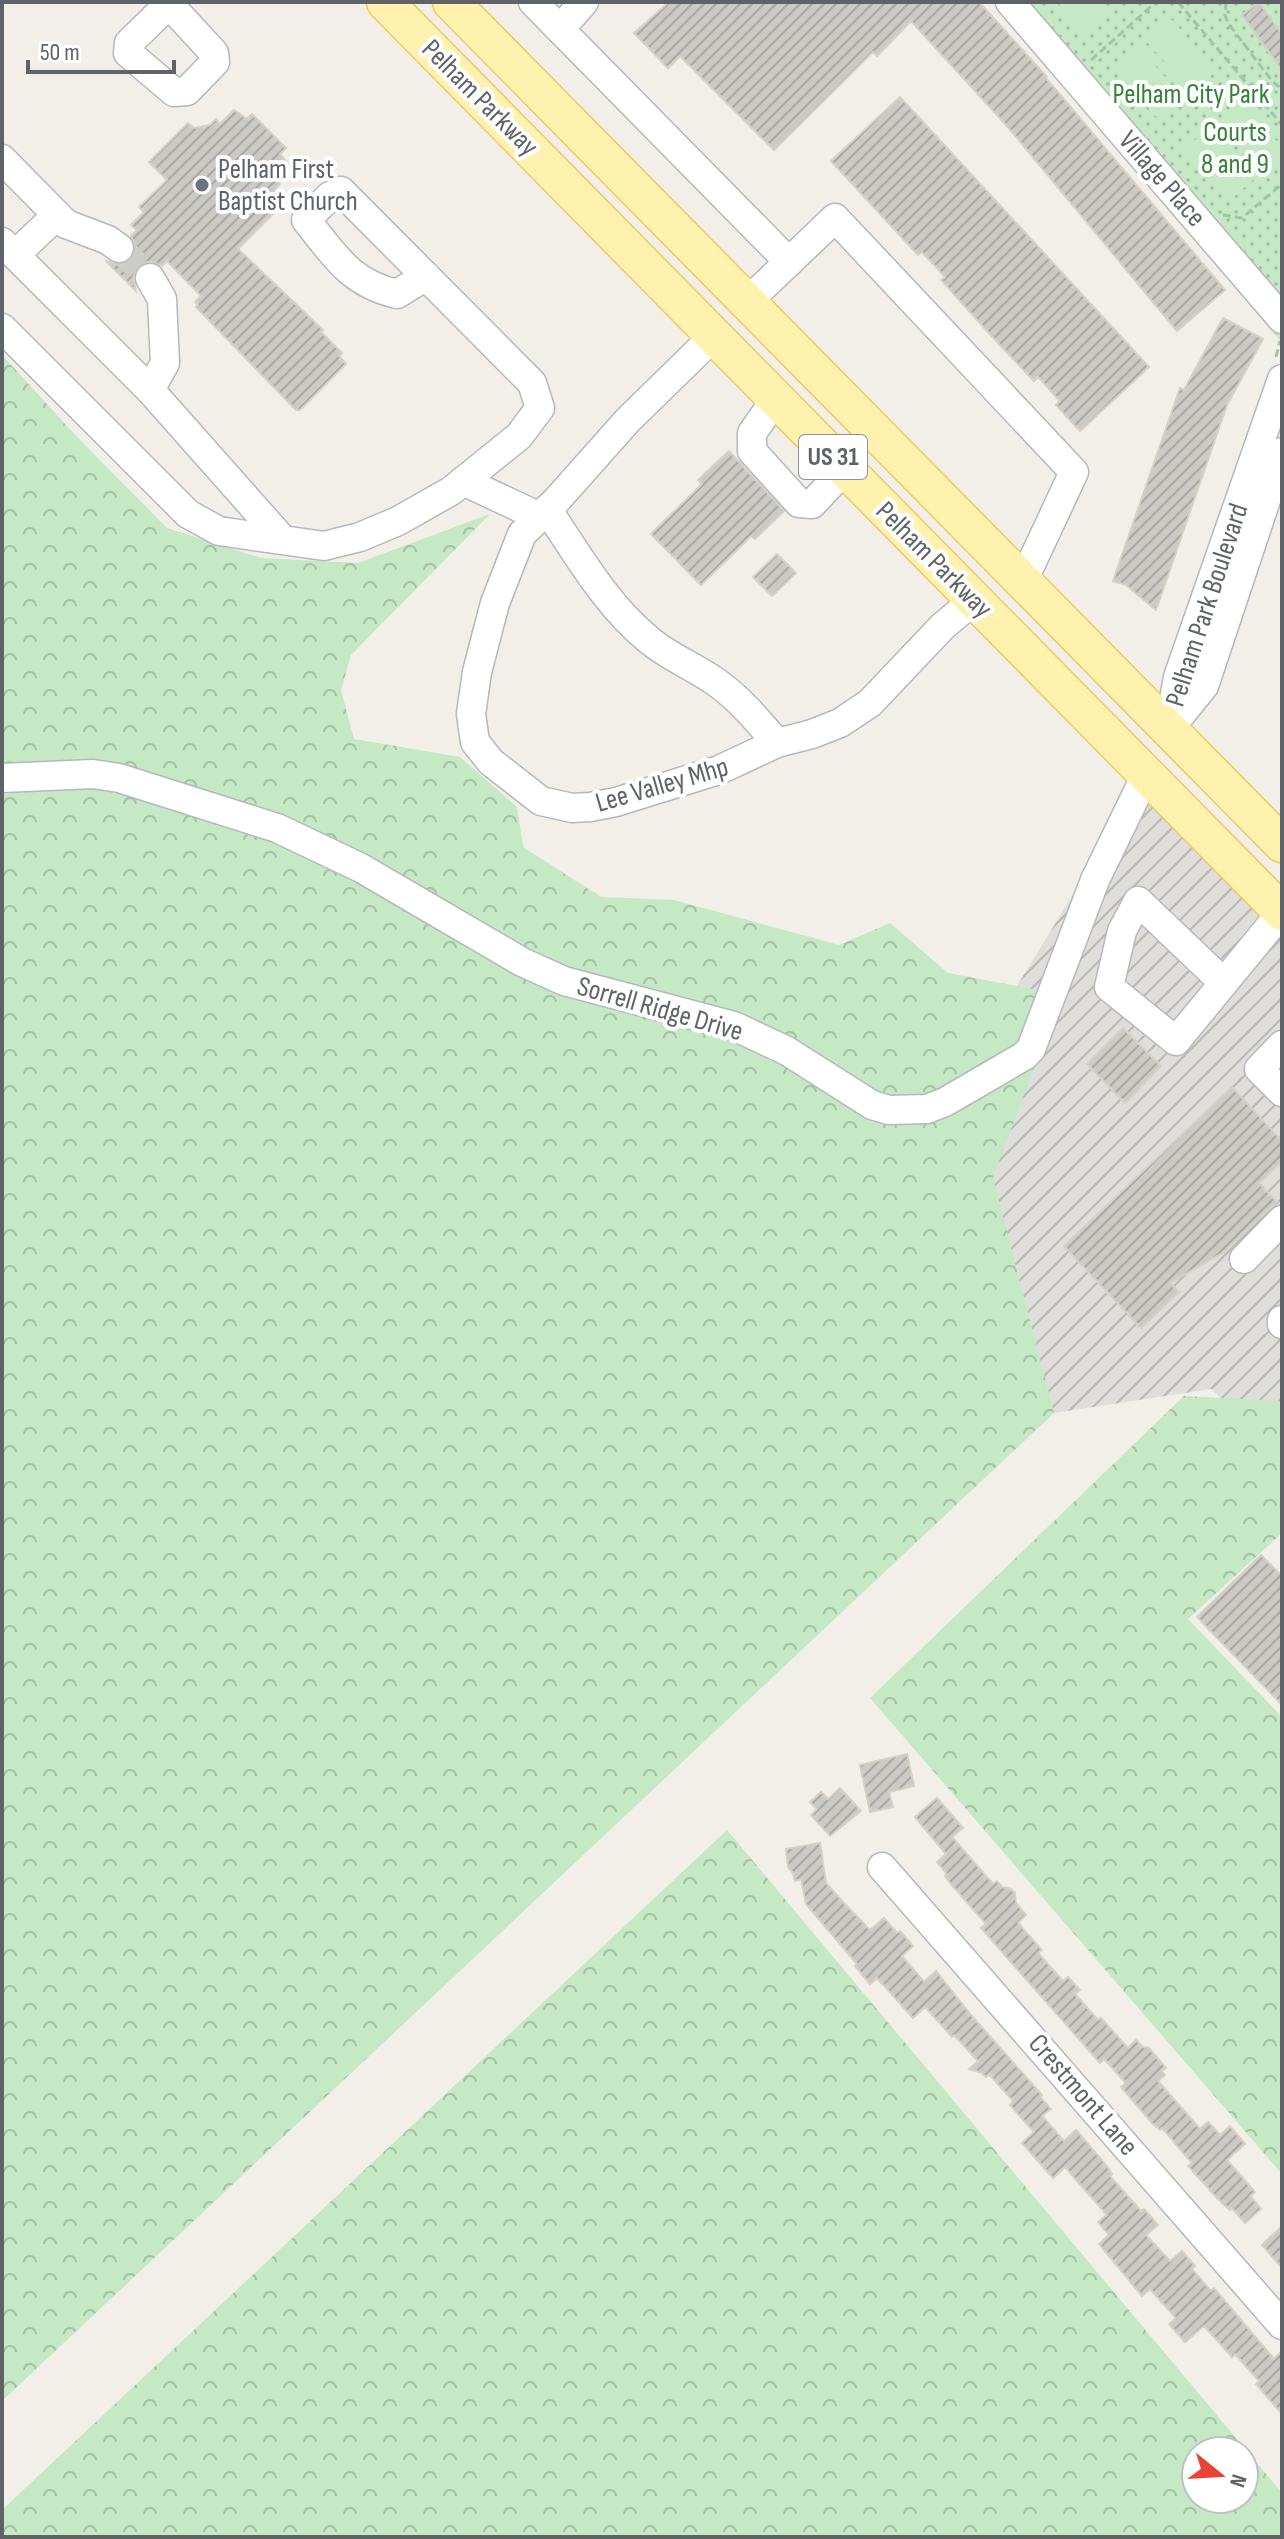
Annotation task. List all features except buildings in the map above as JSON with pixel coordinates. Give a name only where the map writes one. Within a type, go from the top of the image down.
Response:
[{"type":"main road","name":"Pelham Parkway","points":[[385,2],[1282,912]]},
{"type":"main road","name":"Pelham Parkway","points":[[453,3],[1282,844]]},
{"type":"main road","points":[[419,37],[453,3]]},
{"type":"main road","points":[[714,336],[747,302]]},
{"type":"main road","points":[[974,600],[1023,581]]},
{"type":"main road","points":[[1146,775],[1169,729]]},
{"type":"street","points":[[533,2],[789,262]]},
{"type":"street","points":[[560,29],[584,2]]},
{"type":"street","name":"Village Place","points":[[1010,2],[1282,319]]},
{"type":"street","points":[[2,159],[57,215],[78,231],[108,240],[119,248]]},
{"type":"street","points":[[57,215],[8,248],[150,390],[283,540]]},
{"type":"street","points":[[747,302],[835,218],[1074,472],[1023,581]]},
{"type":"street","points":[[2,328],[188,514],[219,531],[324,546],[360,537],[398,521],[463,481],[519,436],[540,408],[532,383],[426,276]]},
{"type":"street","points":[[150,278],[162,299],[165,363],[150,390]]},
{"type":"street","name":"Lee Valley Mhp","points":[[714,336],[628,420],[522,534],[495,603],[477,672],[471,714],[471,733],[491,762],[541,801],[556,806],[590,807],[616,802],[728,767],[777,743],[840,723],[870,703],[942,627],[974,600]]},
{"type":"street","name":"Pelham Park Boulevard","points":[[1169,729],[1178,677],[1282,379]]},
{"type":"street","points":[[776,399],[752,433],[752,451],[799,503],[812,504],[845,469]]},
{"type":"street","name":"Pelham Park Boulevard","points":[[1169,729],[1204,686],[1282,452]]},
{"type":"street","points":[[463,481],[544,513],[621,615],[651,642],[715,681],[738,699],[777,743]]},
{"type":"street","name":"Sorrell Ridge Drive","points":[[2,778],[93,774],[119,778],[277,828],[361,868],[522,962],[564,981],[734,1026],[787,1051],[872,1105],[906,1111],[927,1109],[945,1102],[1031,1049],[1095,880],[1146,775]]},
{"type":"street","points":[[1224,983],[1138,901],[1122,931],[1109,987],[1176,1041],[1224,983],[1282,912]]},
{"type":"street","points":[[1282,1045],[1259,1069],[1282,1092]]},
{"type":"street","points":[[1244,1259],[1282,1220]]},
{"type":"street","name":"Crestmont Lane","points":[[882,1867],[1282,2325]]},
{"type":"path","points":[[1090,60],[1156,2]]},
{"type":"path","points":[[1178,2],[1282,125]]},
{"type":"path","points":[[1226,2],[1228,23],[1272,81],[1282,89]]},
{"type":"path","points":[[1224,215],[1242,218],[1282,184]]},
{"type":"shaded area","points":[[1146,775],[1282,903],[1282,1457],[1211,1389],[1054,1413],[900,1177]]},
{"type":"green space","name":"Pelham City Park","points":[[996,2],[1282,2],[1282,343]]},
{"type":"green space","points":[[1057,2],[1100,2],[1109,12],[1084,34]]},
{"type":"green space","points":[[1171,19],[1216,71],[1191,93],[1146,41]]},
{"type":"green space","points":[[1139,47],[1184,99],[1159,120],[1114,69]]},
{"type":"green space","points":[[1241,100],[1282,147],[1282,155],[1261,173],[1216,122]]},
{"type":"green space","points":[[1209,128],[1254,179],[1229,201],[1184,149]]},
{"type":"green space","points":[[2,355],[167,528],[261,558],[358,563],[490,514],[351,655],[341,690],[354,739],[460,757],[517,807],[523,847],[601,897],[674,900],[839,945],[890,923],[948,973],[1038,990],[1017,1052],[964,1085],[895,1105],[574,976],[257,809],[2,770]]},
{"type":"green space","points":[[2,787],[127,787],[322,856],[515,969],[702,1023],[892,1119],[1037,1060],[993,1178],[1054,1413],[2,2401]]},
{"type":"green space","points":[[1184,1396],[1279,1401],[1282,1404],[1282,1533],[1188,1619],[1282,1717],[1282,2174],[870,1698]]},
{"type":"green space","points":[[727,1830],[1233,2435],[1180,2435],[1180,2515],[1260,2515],[1260,2467],[1282,2493],[1282,2537],[2,2537],[2,2510]]},
{"type":"tunnel","points":[[119,248],[150,278]]},
{"type":"place","name":"Pelham First Baptist Church","points":[[202,185]]},
{"type":"park label","name":"Courts 8 and 9","points":[[1235,148]]}]
